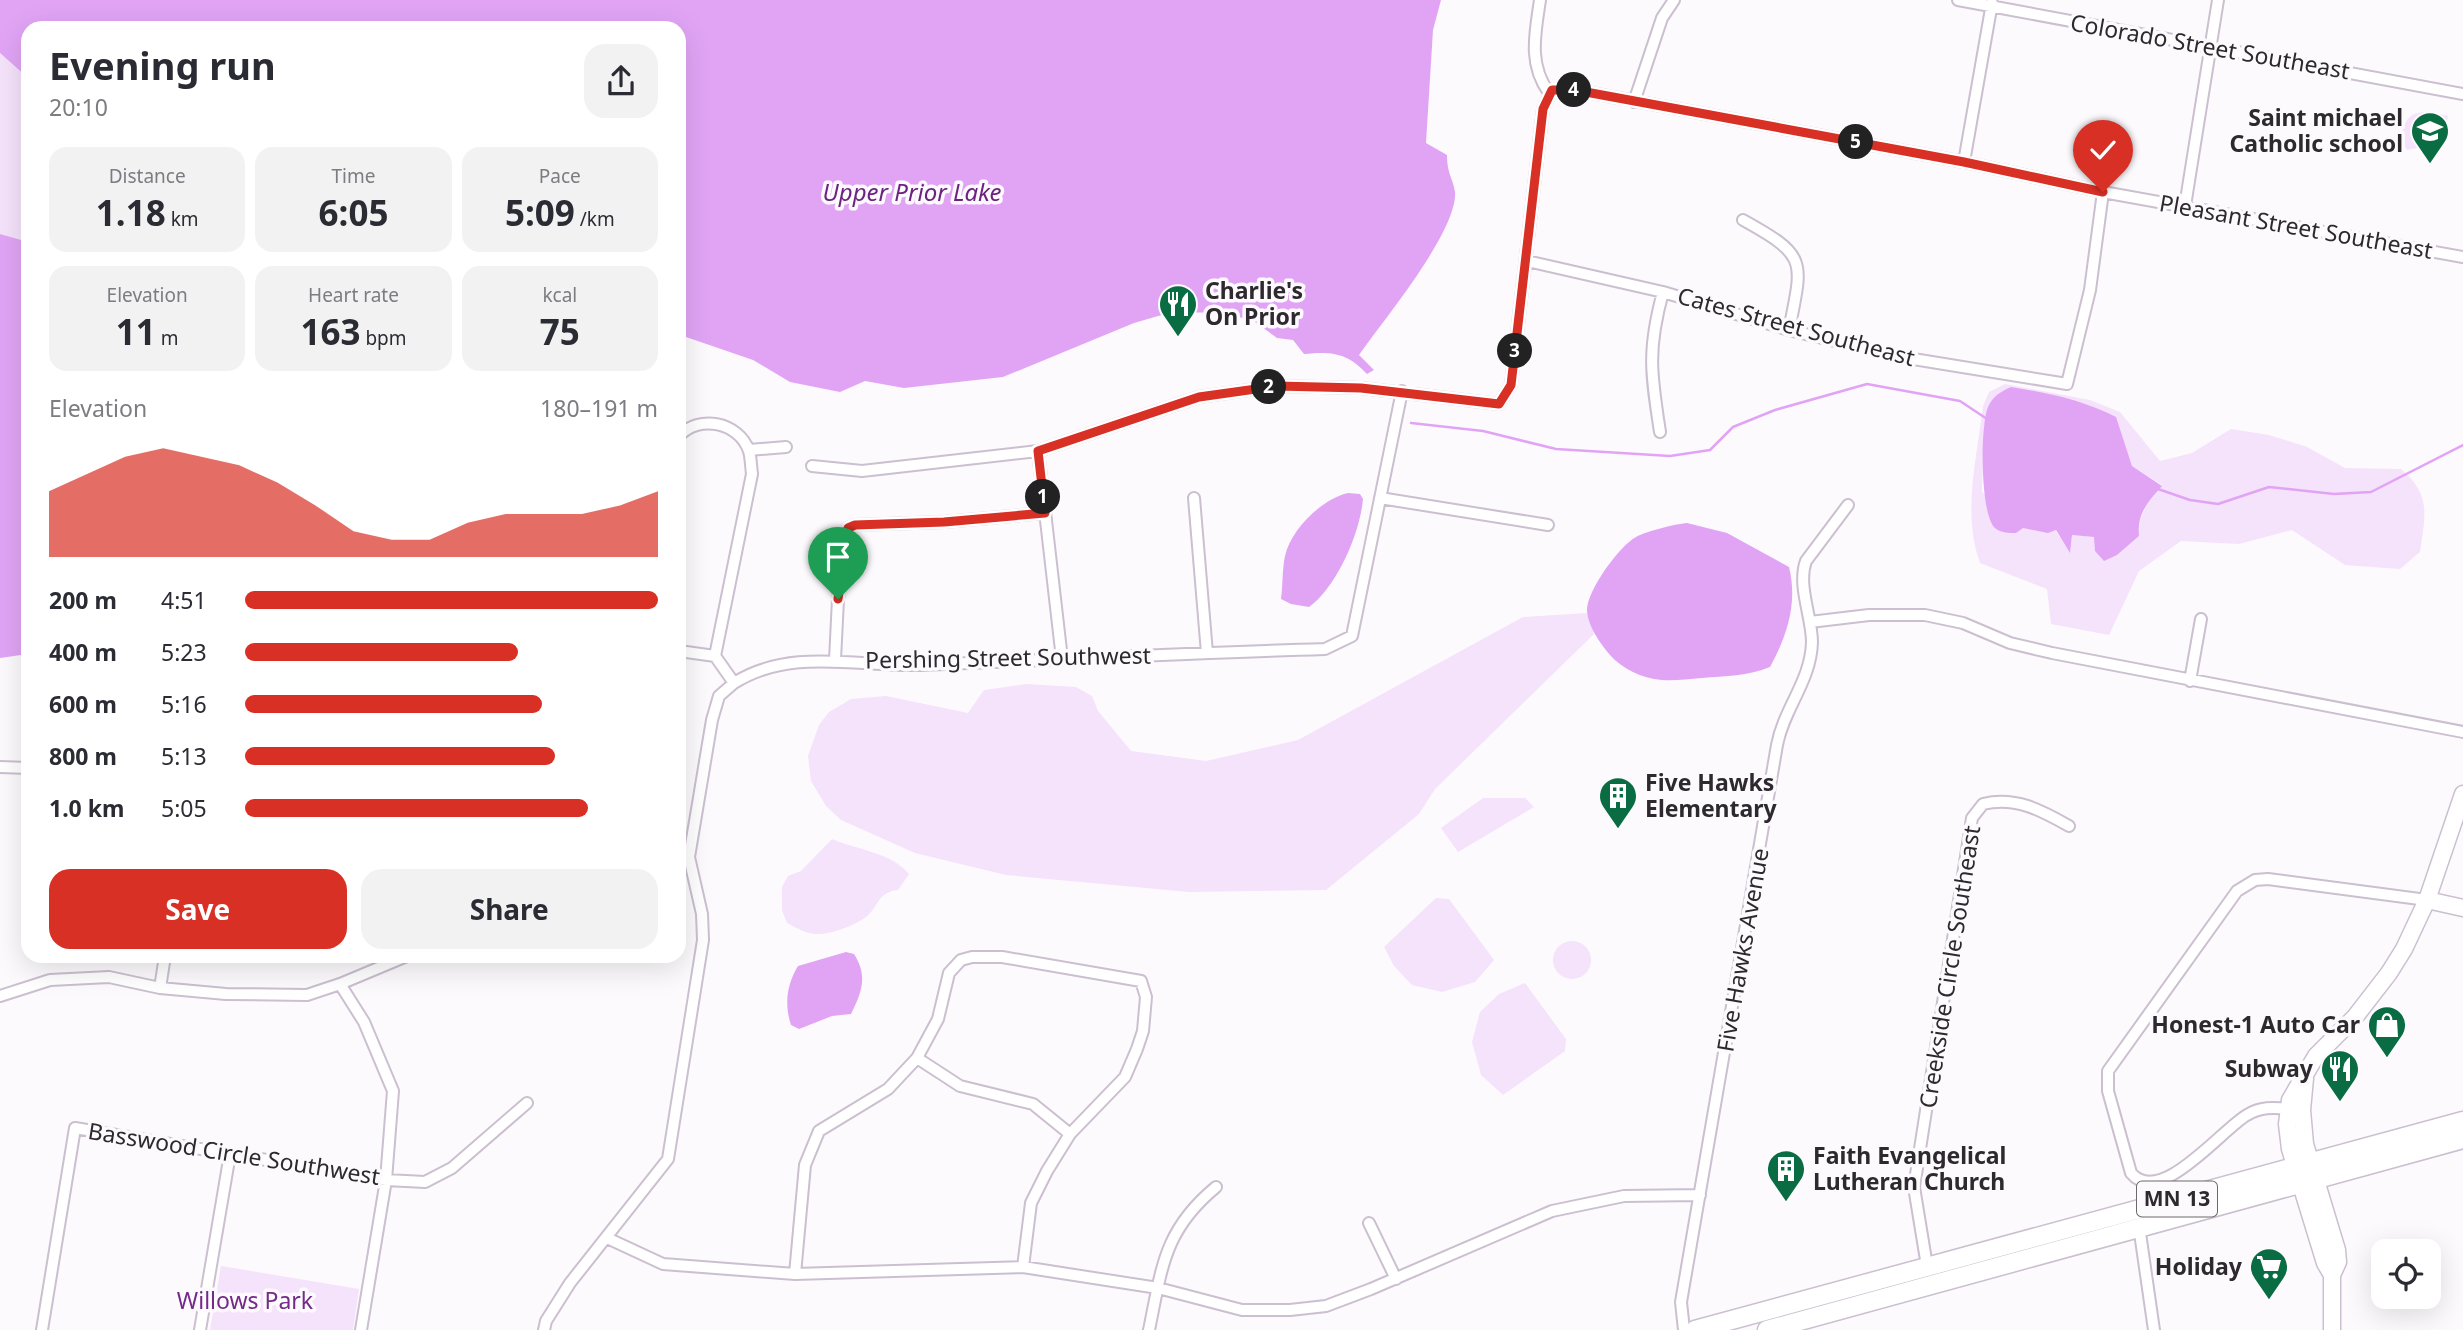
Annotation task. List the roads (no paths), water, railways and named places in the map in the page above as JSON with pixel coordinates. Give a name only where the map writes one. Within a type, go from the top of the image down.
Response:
[{"type":"main road","name":"MN 13","points":[[1767,1330],[2139,1226],[2463,1121]]},
{"type":"main road","name":"MN 13","points":[[1695,1330],[1927,1266],[2305,1173],[2463,1139]]},
{"type":"street","points":[[812,466],[862,471],[1038,451],[1199,397],[1277,386],[1402,391],[1499,404],[1511,385],[1543,109],[1551,91],[1539,79],[1534,57],[1540,0]]},
{"type":"street","points":[[1634,102],[1662,18],[1674,0]]},
{"type":"street","name":"Colorado Street Southeast","points":[[1958,0],[1992,3],[2463,94]]},
{"type":"street","points":[[2185,206],[2218,0]]},
{"type":"street","points":[[1964,162],[1992,3]]},
{"type":"street","name":"Pleasant Street Southeast","points":[[1551,91],[1575,90],[1964,162],[2103,192],[2463,257]]},
{"type":"street","name":"Cates Street Southeast","points":[[1527,261],[1663,292],[1789,330],[1901,357],[2067,384],[2090,290],[2103,192]]},
{"type":"street","points":[[1743,220],[1777,239],[1792,253],[1800,275],[1789,330]]},
{"type":"street","points":[[1660,432],[1650,364],[1653,329],[1663,292]]},
{"type":"street","points":[[1402,391],[1380,498],[1548,525]]},
{"type":"street","points":[[544,1330],[546,1321],[570,1283],[668,1159],[703,940],[702,914],[689,857],[712,720],[719,696],[734,683],[715,656],[752,474],[749,450],[732,430],[712,422],[690,425],[686,429]]},
{"type":"street","points":[[749,450],[786,447]]},
{"type":"street","points":[[1038,451],[1062,659]]},
{"type":"street","points":[[1194,498],[1208,653]]},
{"type":"street","name":"Pershing Street Southwest","points":[[734,683],[755,670],[771,666],[835,660],[917,665],[1325,649],[1352,636],[1380,498]]},
{"type":"street","name":"Five Hawks Avenue","points":[[1684,1330],[1681,1302],[1777,745],[1782,720],[1807,672],[1810,622],[1802,571],[1806,561],[1848,505]]},
{"type":"street","points":[[835,660],[838,599],[848,528],[855,525],[944,522],[1045,513]]},
{"type":"street","points":[[1810,622],[1869,615],[1942,618],[2010,643],[2190,681],[2463,732]]},
{"type":"street","points":[[2190,681],[2201,619]]},
{"type":"street","points":[[686,652],[715,656]]},
{"type":"street","points":[[0,767],[21,768]]},
{"type":"street","points":[[2305,1173],[2287,1137],[2288,1109],[2295,1088],[2305,1078],[2316,1056],[2355,1017],[2389,973],[2427,900],[2463,794]]},
{"type":"street","name":"Creekside Circle Southeast","points":[[1927,1266],[1914,1188],[1972,818],[1983,804],[2000,800],[2039,808],[2069,826]]},
{"type":"street","points":[[2288,1109],[2269,1107],[2246,1115],[2187,1166],[2170,1175],[2145,1182],[2137,1180],[2131,1173],[2108,1091],[2108,1071],[2236,891],[2245,884],[2268,879],[2427,900],[2463,908]]},
{"type":"street","points":[[794,1274],[805,1165],[819,1131],[888,1089],[917,1058],[938,1019],[949,973],[961,960],[972,957],[1002,957],[1119,975],[1141,981],[1146,997],[1143,1031],[1125,1077],[1070,1134],[1031,1203],[1023,1267]]},
{"type":"street","points":[[160,988],[164,963]]},
{"type":"street","points":[[0,996],[50,980],[109,977],[160,988],[307,995],[390,963]]},
{"type":"street","points":[[340,984],[364,1022],[393,1091],[386,1180],[361,1330]]},
{"type":"street","points":[[917,1058],[960,1086],[1033,1104],[1070,1134]]},
{"type":"street","points":[[2305,1078],[2302,1119],[2305,1173],[2325,1263],[2332,1275],[2332,1330]]},
{"type":"street","name":"Basswood Circle Southwest","points":[[42,1330],[75,1128],[386,1180],[425,1182],[452,1168],[527,1103]]},
{"type":"street","points":[[200,1330],[230,1154]]},
{"type":"street","points":[[1149,1330],[1171,1238],[1192,1207],[1216,1187]]},
{"type":"street","points":[[607,1238],[663,1264],[794,1274],[1023,1267],[1158,1288],[1242,1310],[1290,1310],[1326,1306],[1396,1279],[1552,1211],[1624,1196],[1700,1195]]},
{"type":"street","points":[[1369,1223],[1396,1279]]},
{"type":"street","points":[[2139,1226],[2154,1330]]},
{"type":"water","name":"Upper Prior Lake","points":[[0,0],[1441,0],[1433,30],[1426,143],[1447,155],[1455,192],[1453,209],[1432,252],[1359,355],[1374,370],[1367,374],[1339,355],[1304,354],[1293,340],[1277,338],[1255,322],[1226,313],[1172,312],[1134,323],[1003,377],[904,388],[865,381],[840,392],[790,382],[753,360],[686,337],[686,21],[21,21],[21,72],[0,53]]},
{"type":"water","points":[[0,234],[21,240],[21,655],[0,658]]},
{"type":"water","points":[[2011,387],[2065,398],[2116,417],[2132,466],[2162,486],[2142,514],[2139,536],[2117,555],[2104,561],[2095,551],[2094,537],[2072,535],[2070,553],[2056,530],[2048,533],[2023,528],[2011,533],[1995,528],[1986,506],[1984,489],[1985,417],[1990,403],[1997,395]]},
{"type":"water","points":[[1348,493],[1360,494],[1363,499],[1352,543],[1338,573],[1309,607],[1281,599],[1285,556],[1294,536],[1318,508]]},
{"type":"water","points":[[1687,523],[1727,533],[1789,567],[1792,593],[1789,619],[1770,667],[1728,676],[1654,679],[1633,672],[1621,664],[1610,655],[1596,636],[1588,616],[1588,603],[1613,559],[1636,537]]},
{"type":"water","points":[[846,952],[854,954],[862,977],[858,998],[851,1014],[832,1016],[799,1029],[791,1025],[788,994],[798,966]]},
{"type":"waterway","points":[[1411,423],[1483,431],[1556,449],[1670,456],[1710,450],[1733,427],[1775,410],[1867,384],[1960,401],[1987,419]]},
{"type":"waterway","points":[[2158,489],[2190,500],[2218,504],[2269,487],[2334,494],[2371,492],[2463,445]]},
{"type":"place","name":"Saint michael Catholic school","points":[[2430,165]]},
{"type":"place","name":"Charlie's On Prior","points":[[1178,338]]},
{"type":"place","name":"Five Hawks Elementary","points":[[1618,830]]},
{"type":"place","name":"Honest-1 Auto Car","points":[[2387,1059]]},
{"type":"place","name":"Subway","points":[[2340,1103]]},
{"type":"place","name":"Faith Evangelical Lutheran Church","points":[[1786,1203]]},
{"type":"place","name":"Holiday","points":[[2269,1301]]},
{"type":"park label","name":"Willows Park","points":[[245,1301]]}]
